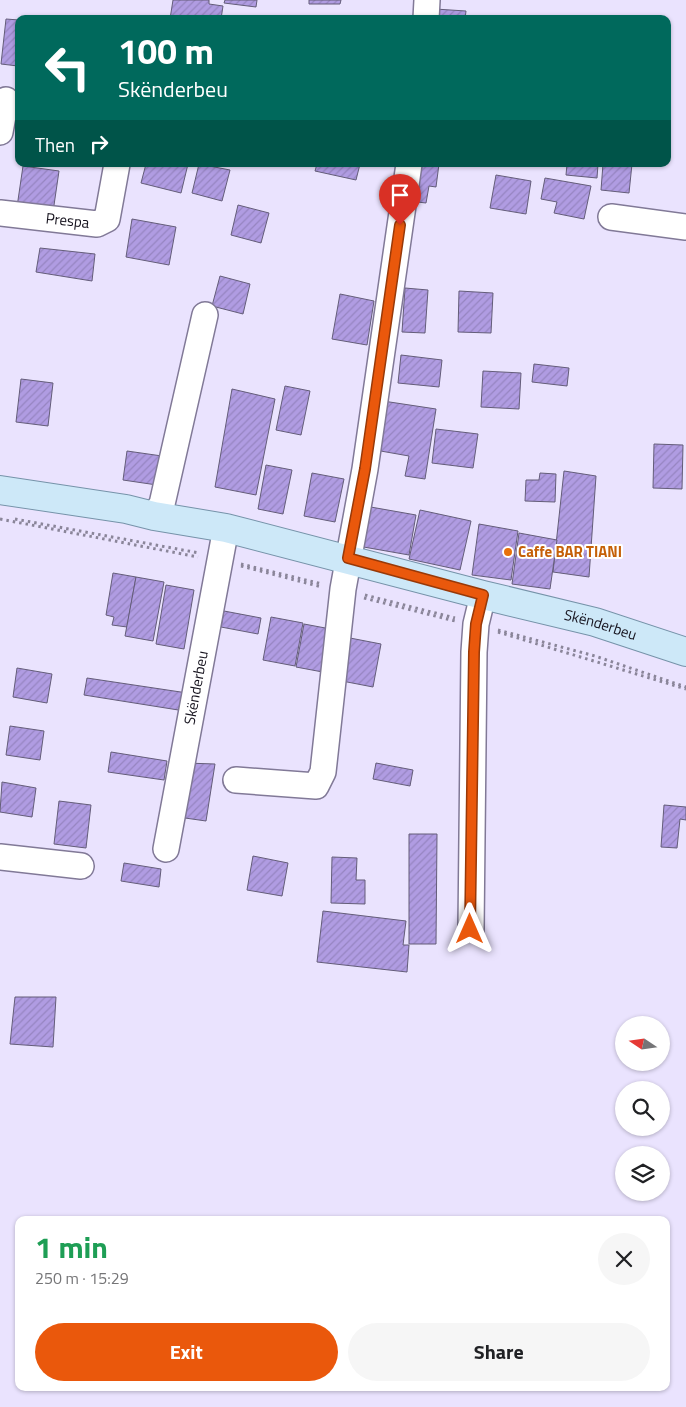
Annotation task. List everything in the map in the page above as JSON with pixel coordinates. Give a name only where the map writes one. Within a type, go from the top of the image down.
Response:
[{"type":"main road","name":"Skënderbeu","points":[[0,490],[126,509],[154,516],[226,528],[595,622],[686,652]]},
{"type":"street","points":[[426,15],[427,0]]},
{"type":"street","points":[[0,132],[6,100]]},
{"type":"street","name":"Prespa","points":[[0,213],[97,224],[107,219],[116,167]]},
{"type":"street","points":[[236,780],[316,786],[323,772],[343,589],[365,469],[409,167]]},
{"type":"street","points":[[611,217],[686,227]]},
{"type":"street","points":[[154,516],[162,504],[205,315]]},
{"type":"street","name":"Skënderbeu","points":[[166,849],[226,528]]},
{"type":"street","points":[[470,929],[474,652],[476,624],[483,595]]},
{"type":"street","points":[[0,857],[82,866]]},
{"type":"building","points":[[173,0],[209,0],[209,4],[223,6],[222,15],[171,15]]},
{"type":"building","points":[[225,0],[257,0],[256,7],[224,3]]},
{"type":"building","points":[[309,0],[341,0],[340,4],[309,4]]},
{"type":"building","points":[[435,9],[466,11],[466,15],[435,15]]},
{"type":"building","points":[[6,19],[15,20],[15,66],[1,64]]},
{"type":"building","points":[[23,167],[59,171],[53,212],[17,207]]},
{"type":"building","points":[[145,167],[187,167],[181,193],[141,183]]},
{"type":"building","points":[[198,167],[214,167],[230,170],[222,201],[192,193]]},
{"type":"building","points":[[316,167],[359,167],[356,180],[315,171]]},
{"type":"building","points":[[414,167],[439,167],[436,187],[429,186],[426,203],[409,201]]},
{"type":"building","points":[[567,167],[598,167],[597,178],[566,175]]},
{"type":"building","points":[[603,167],[632,167],[629,193],[601,190]]},
{"type":"building","points":[[496,175],[531,181],[526,214],[490,208]]},
{"type":"building","points":[[545,178],[591,186],[584,219],[554,213],[557,202],[541,199]]},
{"type":"building","points":[[238,205],[269,213],[261,243],[231,235]]},
{"type":"building","points":[[132,219],[176,227],[169,265],[126,257]]},
{"type":"building","points":[[40,248],[95,254],[92,281],[36,272]]},
{"type":"building","points":[[220,276],[250,284],[243,314],[212,306]]},
{"type":"building","points":[[405,288],[428,290],[425,333],[402,332]]},
{"type":"building","points":[[459,291],[493,293],[491,333],[458,332]]},
{"type":"building","points":[[340,294],[374,301],[367,345],[332,339]]},
{"type":"building","points":[[401,355],[442,360],[439,387],[398,383]]},
{"type":"building","points":[[534,364],[569,368],[567,386],[532,382]]},
{"type":"building","points":[[483,371],[521,373],[519,409],[481,407]]},
{"type":"building","points":[[21,379],[53,383],[48,426],[16,422]]},
{"type":"building","points":[[285,386],[310,391],[301,435],[276,430]]},
{"type":"building","points":[[232,389],[275,399],[256,495],[215,487]]},
{"type":"building","points":[[383,401],[436,409],[425,479],[405,476],[409,456],[375,450]]},
{"type":"building","points":[[436,429],[478,434],[473,468],[432,463]]},
{"type":"building","points":[[654,444],[683,445],[682,489],[653,488]]},
{"type":"building","points":[[127,451],[162,456],[157,485],[123,480]]},
{"type":"building","points":[[266,465],[292,470],[283,514],[258,509]]},
{"type":"building","points":[[564,471],[596,476],[589,577],[553,572]]},
{"type":"building","points":[[312,473],[344,479],[335,522],[304,516]]},
{"type":"building","points":[[540,473],[556,474],[555,502],[525,501],[526,480],[539,480]]},
{"type":"building","points":[[365,506],[416,515],[409,555],[358,546]]},
{"type":"building","points":[[420,510],[471,521],[460,570],[409,559]]},
{"type":"building","points":[[479,524],[518,531],[511,580],[472,575]]},
{"type":"building","points":[[519,533],[557,540],[550,589],[512,584]]},
{"type":"building","points":[[113,573],[136,577],[127,627],[112,625],[114,617],[106,615]]},
{"type":"building","points":[[136,577],[164,582],[153,641],[125,636]]},
{"type":"building","points":[[166,585],[194,590],[184,649],[156,644]]},
{"type":"building","points":[[224,611],[261,618],[258,634],[221,627]]},
{"type":"building","points":[[271,617],[303,623],[295,666],[263,660]]},
{"type":"building","points":[[304,624],[336,630],[328,673],[296,667]]},
{"type":"building","points":[[350,638],[381,644],[373,687],[342,681]]},
{"type":"building","points":[[17,668],[52,674],[47,703],[13,697]]},
{"type":"building","points":[[87,678],[194,694],[191,712],[84,695]]},
{"type":"building","points":[[10,726],[44,731],[40,760],[6,755]]},
{"type":"building","points":[[111,752],[167,761],[164,780],[108,772]]},
{"type":"building","points":[[185,763],[215,764],[206,821],[178,817]]},
{"type":"building","points":[[376,763],[413,770],[410,786],[373,779]]},
{"type":"building","points":[[2,782],[36,788],[32,817],[0,812]]},
{"type":"building","points":[[59,801],[91,805],[86,848],[54,844]]},
{"type":"building","points":[[664,805],[686,807],[686,820],[680,819],[677,848],[661,847]]},
{"type":"building","points":[[409,834],[437,834],[436,944],[409,944]]},
{"type":"building","points":[[253,856],[288,863],[282,896],[247,890]]},
{"type":"building","points":[[332,857],[357,858],[356,880],[365,880],[365,904],[331,903]]},
{"type":"building","points":[[124,863],[161,869],[159,887],[121,881]]},
{"type":"building","points":[[323,911],[406,921],[403,945],[409,945],[407,972],[317,962]]},
{"type":"building","points":[[15,997],[56,997],[53,1047],[10,1044]]},
{"type":"place","name":"Caffe BAR TIANI","points":[[508,552]]},
{"type":"route","points":[[400,225],[365,469],[348,558],[483,595],[476,624],[474,652],[470,929]]}]
